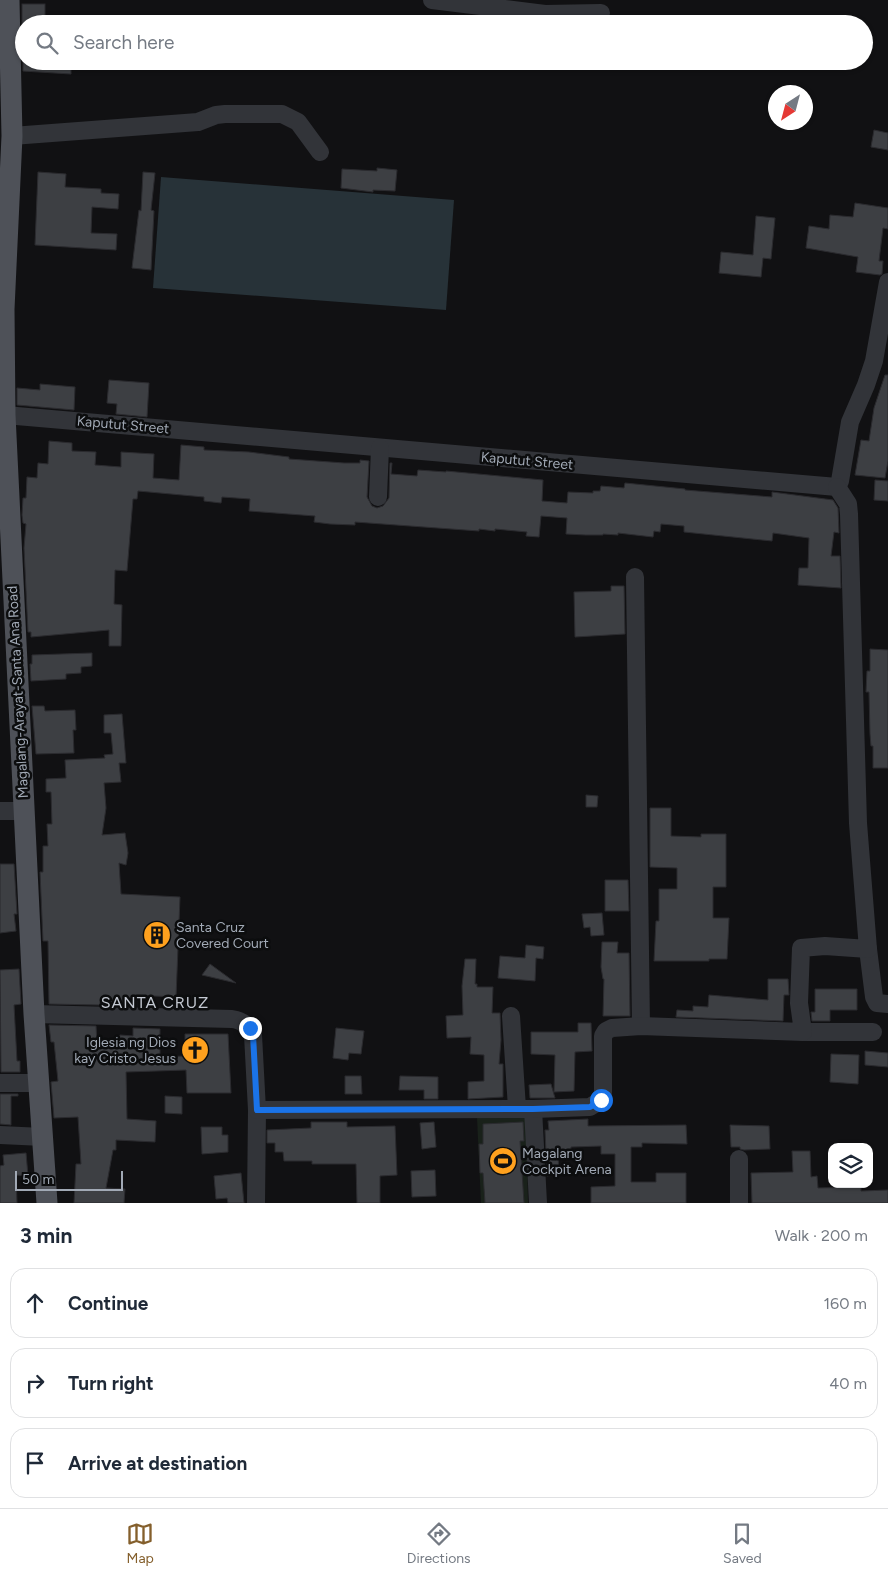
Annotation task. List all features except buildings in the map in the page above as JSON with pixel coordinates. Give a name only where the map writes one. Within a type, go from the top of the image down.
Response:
[{"type":"main road","name":"Magalang-Arayat-Santa Ana Road","points":[[9,0],[12,136],[2,309],[5,415],[4,472],[34,1014],[47,1203]]},
{"type":"street","points":[[432,0],[545,14],[601,13]]},
{"type":"street","points":[[12,136],[198,122],[224,114],[282,114],[298,122],[320,152]]},
{"type":"street","points":[[888,282],[874,361],[850,422],[840,481],[837,487],[848,504],[849,514],[858,823],[868,949],[874,997],[877,1003],[888,1004]]},
{"type":"street","name":"Kaputut Street","points":[[5,415],[837,487]]},
{"type":"street","points":[[378,497],[380,448]]},
{"type":"street","points":[[634,577],[641,1026]]},
{"type":"street","points":[[0,811],[24,811]]},
{"type":"street","points":[[803,1032],[799,1002],[801,948],[868,949]]},
{"type":"street","points":[[34,1014],[232,1019],[242,1021],[250,1028],[253,1035],[257,1110],[256,1203]]},
{"type":"street","points":[[511,1016],[538,1203]]},
{"type":"street","points":[[257,1110],[590,1107],[601,1100],[603,1092],[602,1036],[612,1028],[641,1026],[803,1032],[874,1032]]},
{"type":"street","points":[[0,1083],[39,1083]]},
{"type":"street","points":[[0,1135],[43,1137]]},
{"type":"street","points":[[739,1159],[739,1203]]},
{"type":"shaded area","points":[[161,177],[454,200],[446,310],[153,288]]},
{"type":"shaded area","name":"Magalang Cockpit Arena","points":[[477,1118],[526,1118],[528,1203],[481,1203]]},
{"type":"place","name":"Santa Cruz Covered Court","points":[[157,935]]},
{"type":"place","name":"Iglesia ng Dios kay Cristo Jesus","points":[[195,1050]]},
{"type":"place","name":"Magalang Cockpit Arena","points":[[503,1161]]},
{"type":"district","name":"SANTA CRUZ","points":[[155,1002]]},
{"type":"route","points":[[250,1028],[253,1035],[257,1110],[533,1109],[590,1107],[601,1100]]}]
